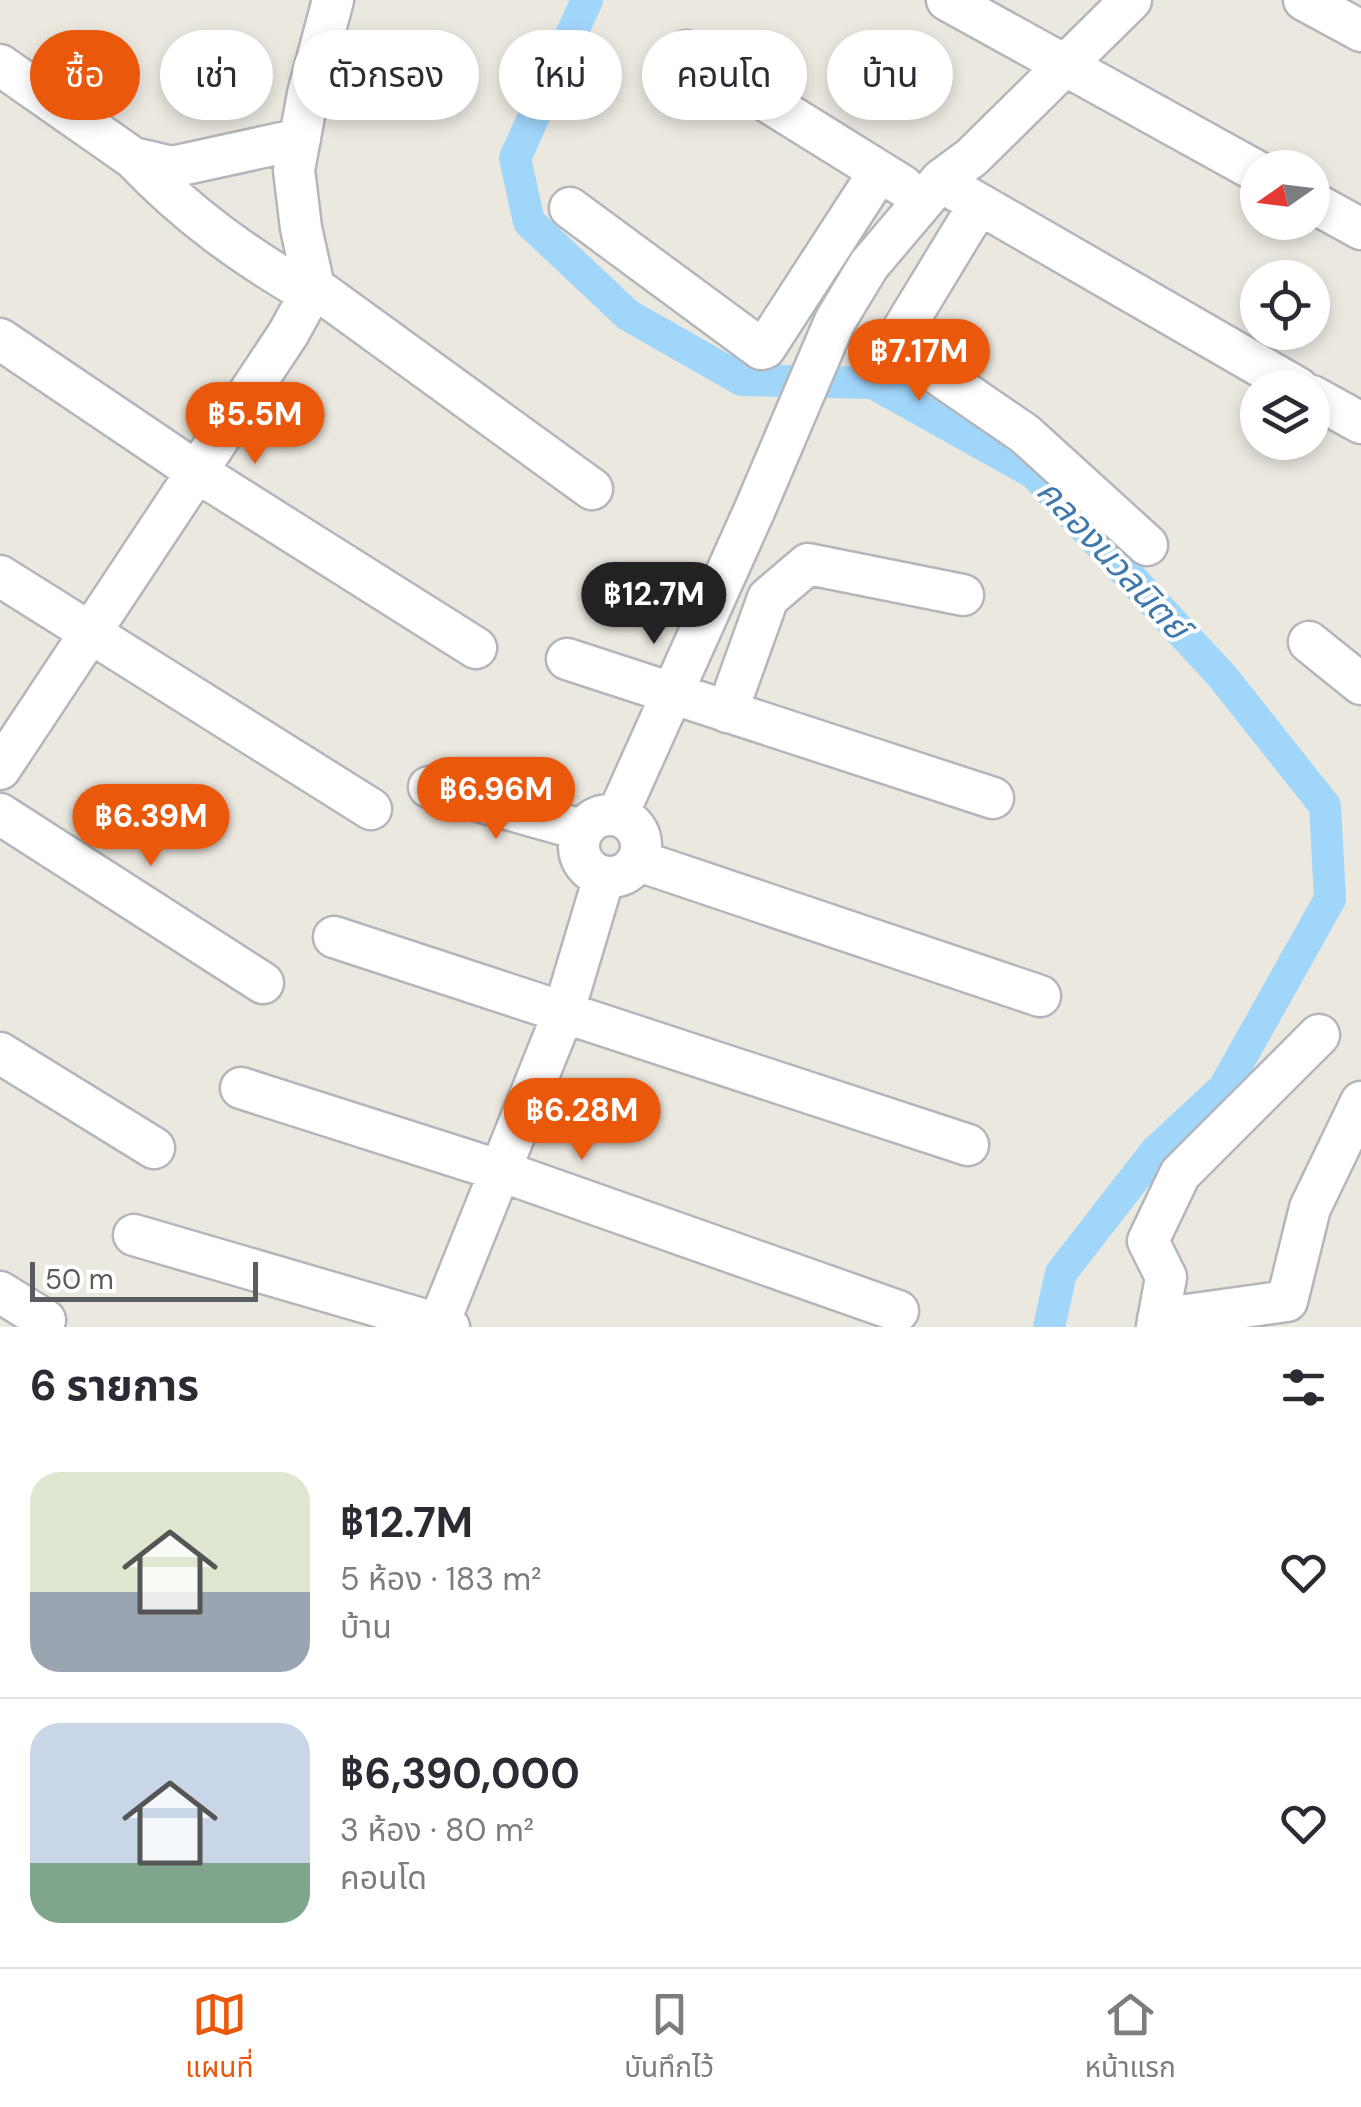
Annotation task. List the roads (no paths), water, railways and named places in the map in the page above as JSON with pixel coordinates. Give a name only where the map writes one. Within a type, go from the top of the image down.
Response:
[{"type":"street","points":[[0,769],[288,334],[312,290],[294,170],[333,0]]},
{"type":"street","points":[[946,0],[1240,162]]},
{"type":"street","points":[[1040,996],[621,869],[586,868],[578,849],[600,822],[672,694],[835,321],[868,265],[933,190],[972,158],[1132,0]]},
{"type":"street","points":[[1304,0],[1361,31]]},
{"type":"street","points":[[0,65],[134,158],[164,192],[248,258],[312,290],[592,489]]},
{"type":"street","points":[[796,120],[879,172],[978,206],[1266,370]]},
{"type":"street","points":[[134,158],[172,168],[300,139]]},
{"type":"street","points":[[570,208],[760,350],[765,348],[879,172]]},
{"type":"street","points":[[978,206],[899,336],[899,344],[1025,434],[1147,546]]},
{"type":"street","points":[[1330,212],[1361,229]]},
{"type":"street","points":[[0,339],[197,472],[476,648]]},
{"type":"street","points":[[1330,406],[1361,423]]},
{"type":"street","points":[[727,712],[768,598],[808,564],[963,595]]},
{"type":"street","points":[[0,576],[371,809]]},
{"type":"street","points":[[1309,642],[1361,684]]},
{"type":"street","points":[[567,658],[993,798]]},
{"type":"street","points":[[134,1235],[440,1326],[621,869],[640,832],[429,787]]},
{"type":"street","points":[[0,814],[263,983]]},
{"type":"street","points":[[334,937],[968,1145]]},
{"type":"street","points":[[1319,1035],[1180,1174],[1148,1241],[1166,1277],[1158,1323],[1287,1301],[1310,1208],[1361,1102]]},
{"type":"street","points":[[0,1053],[154,1148]]},
{"type":"street","points":[[241,1088],[501,1172],[898,1311]]},
{"type":"street","points":[[0,1292],[45,1320]]},
{"type":"waterway","name":"คลองนวลนิตย์","points":[[587,0],[515,158],[529,222],[628,315],[742,380],[873,383],[1034,473],[1222,676],[1325,806],[1330,899],[1224,1088],[1155,1152],[1061,1273],[1049,1327]]}]
